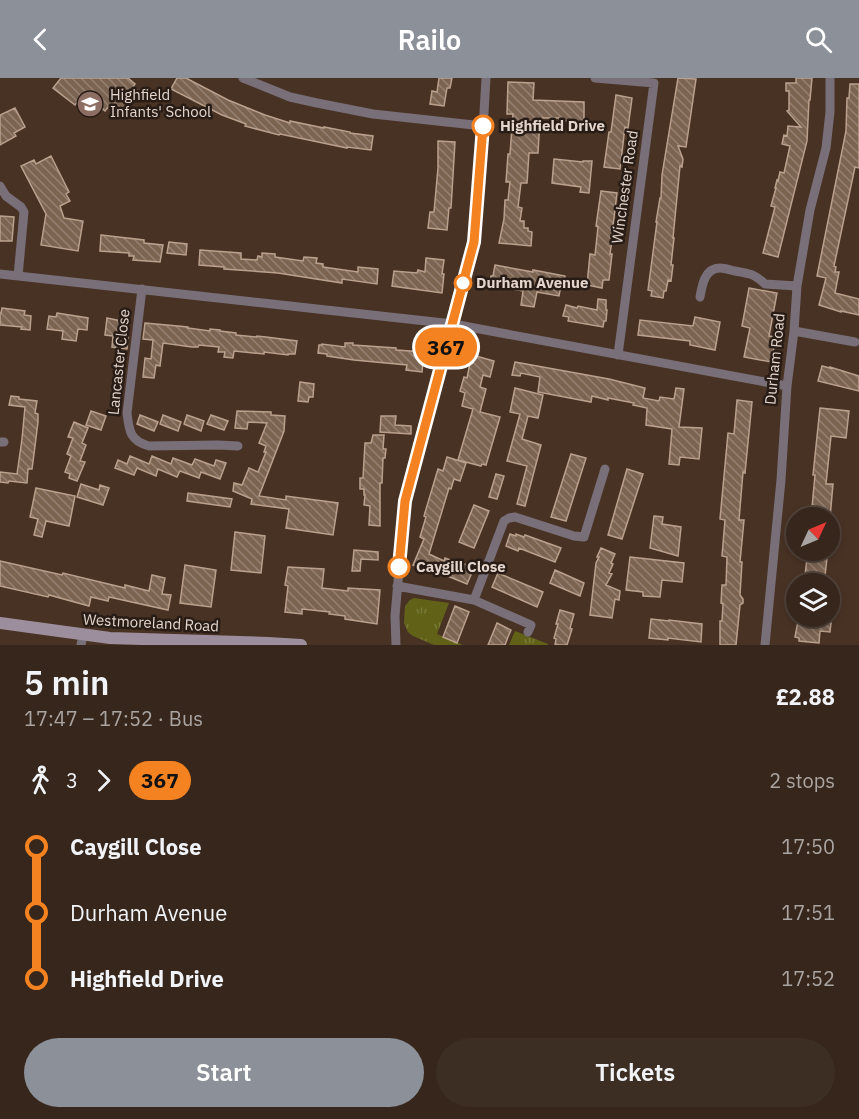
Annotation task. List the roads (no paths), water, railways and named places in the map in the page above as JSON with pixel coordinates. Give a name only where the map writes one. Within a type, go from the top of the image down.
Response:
[{"type":"main road","name":"Westmoreland Road","points":[[0,623],[82,640],[110,638],[164,643],[301,645]]},
{"type":"street","points":[[243,78],[290,97],[317,103],[373,114],[483,126]]},
{"type":"street","points":[[396,645],[395,616],[405,501],[474,242],[486,78]]},
{"type":"street","name":"Winchester Road","points":[[595,78],[655,80],[618,355]]},
{"type":"street","name":"Durham Road","points":[[765,645],[781,480],[786,386],[794,331],[797,286],[810,210],[826,148],[830,112],[830,78]]},
{"type":"street","points":[[0,186],[6,196],[24,212],[18,276]]},
{"type":"street","points":[[700,297],[705,277],[719,268],[755,275],[765,284],[797,286]]},
{"type":"street","points":[[0,274],[453,324],[786,386]]},
{"type":"street","name":"Lancaster Close","points":[[142,289],[127,413],[132,437],[139,443],[149,446],[238,446]]},
{"type":"street","points":[[794,331],[855,342]]},
{"type":"street","points":[[474,600],[504,521],[515,517],[574,536],[584,537],[605,469]]},
{"type":"street","points":[[397,586],[474,600],[531,625],[528,632]]},
{"type":"place","name":"Highfield Infants' School","points":[[90,104]]},
{"type":"place","name":"Highfield Drive","points":[[483,126]]},
{"type":"place","name":"Durham Avenue","points":[[463,283]]},
{"type":"place","name":"Caygill Close","points":[[399,567]]}]
